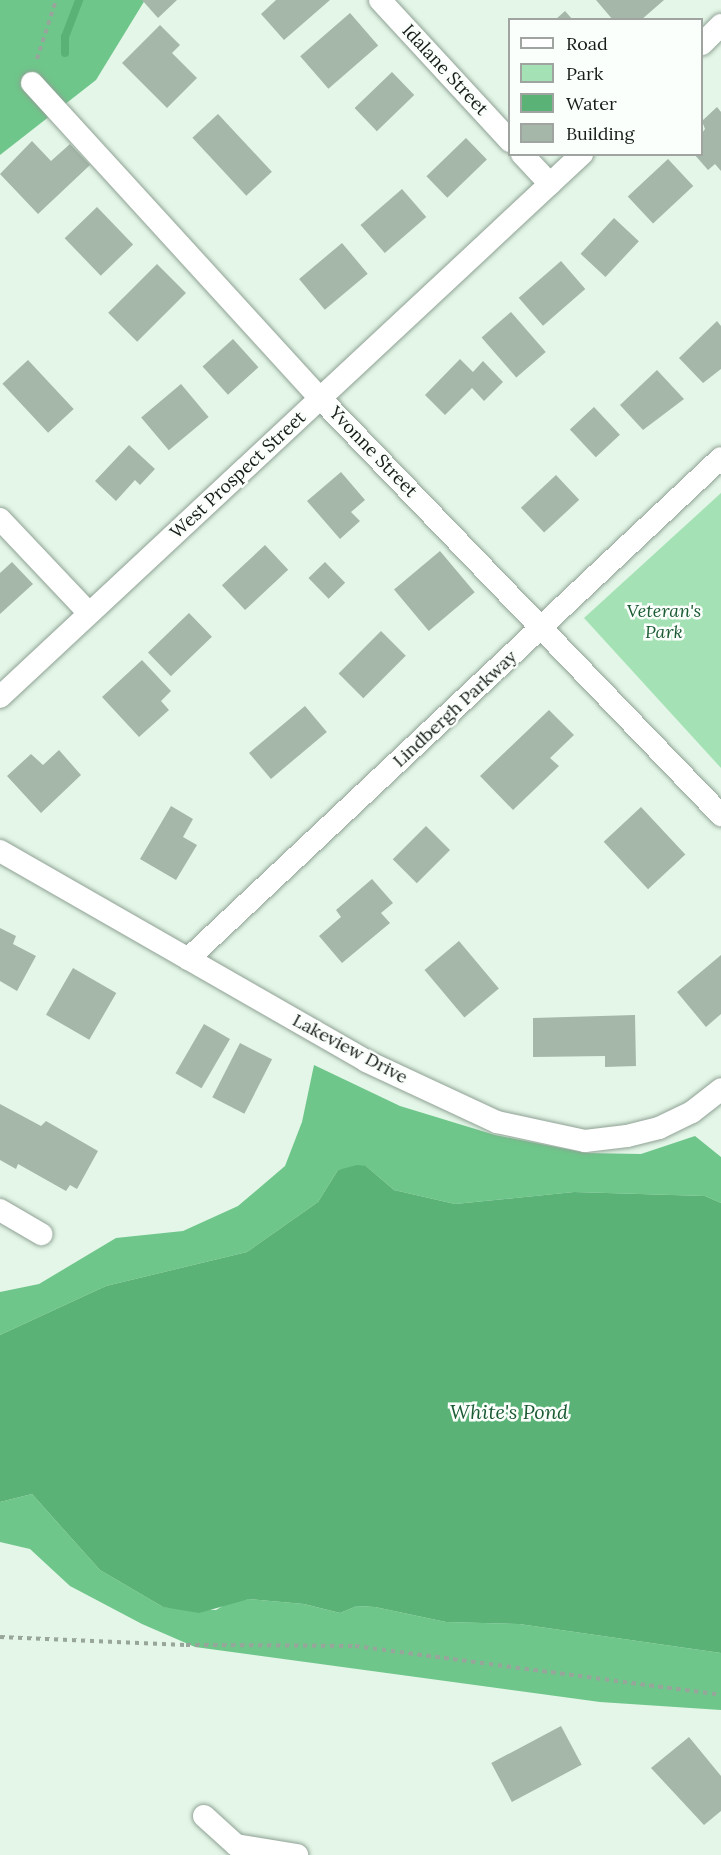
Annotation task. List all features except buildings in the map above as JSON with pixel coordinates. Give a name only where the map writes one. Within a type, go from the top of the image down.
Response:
[{"type":"street","name":"Idalane Street","points":[[380,0],[508,139]]},
{"type":"street","points":[[703,43],[721,26]]},
{"type":"street","name":"Yvonne Street","points":[[32,83],[320,398],[721,815]]},
{"type":"street","points":[[524,156],[550,184]]},
{"type":"street","name":"West Prospect Street","points":[[0,697],[580,156]]},
{"type":"street","name":"Lindbergh Parkway","points":[[188,959],[721,458]]},
{"type":"street","points":[[0,519],[89,613]]},
{"type":"street","name":"Lakeview Drive","points":[[0,851],[366,1061],[497,1122],[544,1134],[585,1141],[659,1128],[692,1112],[721,1089]]},
{"type":"street","points":[[0,1210],[41,1234]]},
{"type":"street","points":[[204,1816],[236,1845],[297,1855]]},
{"type":"path","points":[[32,83],[56,0]]},
{"type":"path","points":[[0,1637],[186,1645],[355,1646],[721,1695]]},
{"type":"green space","name":"Veteran's Park","points":[[721,493],[721,768],[584,618]]},
{"type":"shaded area","points":[[0,0],[145,0],[96,80],[0,155]]},
{"type":"shaded area","points":[[314,1065],[400,1106],[495,1135],[586,1153],[641,1154],[695,1136],[721,1157],[721,1203],[705,1196],[574,1192],[455,1204],[394,1190],[366,1166],[338,1170],[318,1202],[247,1252],[106,1286],[0,1335],[0,1292],[39,1284],[116,1238],[183,1231],[238,1206],[285,1166],[302,1122]]},
{"type":"shaded area","points":[[32,1494],[100,1570],[163,1607],[216,1610],[231,1601],[249,1599],[304,1604],[340,1613],[357,1606],[375,1607],[446,1622],[519,1624],[721,1653],[721,1710],[600,1702],[195,1647],[142,1624],[70,1586],[30,1549],[0,1542],[0,1502]]},
{"type":"water","name":"White's Pond","points":[[357,1165],[366,1166],[394,1190],[455,1204],[574,1192],[705,1196],[721,1203],[721,1653],[519,1624],[446,1622],[375,1607],[357,1606],[340,1613],[304,1604],[249,1599],[199,1613],[163,1607],[100,1570],[32,1494],[0,1502],[0,1335],[106,1286],[247,1252],[318,1202],[338,1170]]},
{"type":"waterway","points":[[65,53],[65,37],[79,0]]}]
